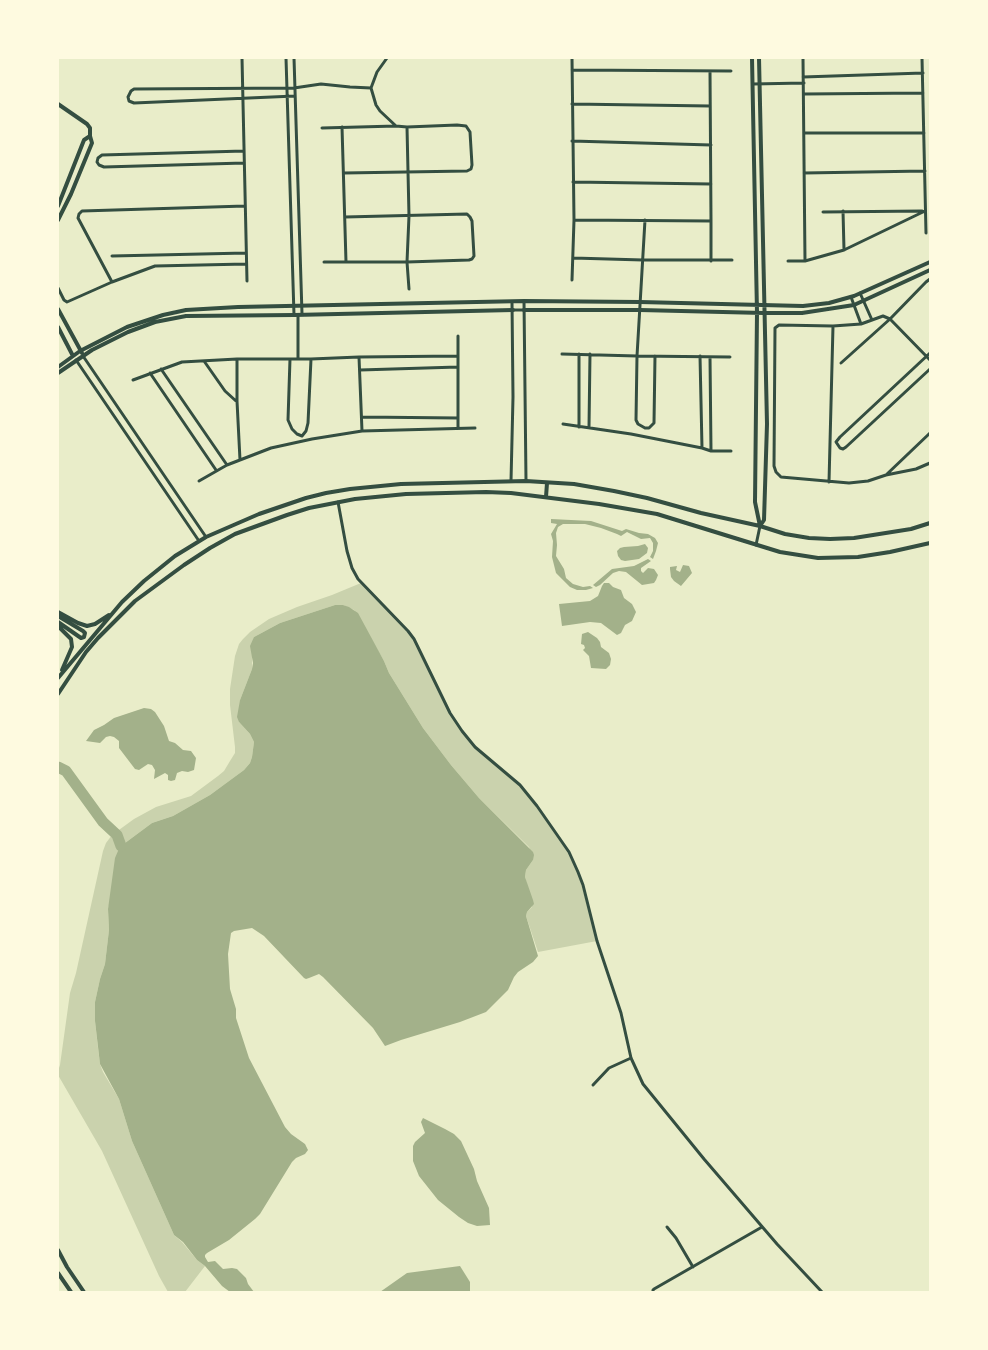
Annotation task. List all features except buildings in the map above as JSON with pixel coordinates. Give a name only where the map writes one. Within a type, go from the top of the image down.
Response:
[{"type":"street","points":[[242,58],[247,280]]},
{"type":"street","points":[[286,58],[293,306],[298,315]]},
{"type":"street","points":[[294,58],[301,306],[298,315],[298,359]]},
{"type":"street","points":[[387,58],[377,72],[371,88],[376,106],[396,126]]},
{"type":"street","points":[[572,58],[574,220],[572,280]]},
{"type":"street","points":[[752,58],[757,305],[755,502],[760,526]]},
{"type":"street","points":[[756,545],[760,526],[764,520],[767,424],[759,58]]},
{"type":"street","points":[[803,58],[805,261]]},
{"type":"street","points":[[922,58],[926,233]]},
{"type":"street","points":[[572,70],[730,71]]},
{"type":"street","points":[[710,71],[710,261]]},
{"type":"street","points":[[804,77],[923,73]]},
{"type":"street","points":[[753,84],[804,83]]},
{"type":"street","points":[[295,96],[131,103],[128,97],[134,89],[294,88],[321,84],[350,88],[371,88]]},
{"type":"street","points":[[804,94],[923,93]]},
{"type":"street","points":[[58,104],[87,124],[90,128],[92,143],[58,220]]},
{"type":"street","points":[[572,104],[710,106]]},
{"type":"street","points":[[322,128],[466,126],[470,132],[472,165],[471,169],[467,171],[344,173]]},
{"type":"street","points":[[407,127],[409,216],[407,262],[409,289]]},
{"type":"street","points":[[342,128],[346,262]]},
{"type":"street","points":[[804,133],[924,133]]},
{"type":"street","points":[[58,206],[84,140],[90,136]]},
{"type":"street","points":[[572,141],[711,145]]},
{"type":"street","points":[[244,151],[102,155],[98,158],[97,162],[99,166],[104,167],[244,163]]},
{"type":"street","points":[[804,173],[924,171]]},
{"type":"street","points":[[573,182],[711,184]]},
{"type":"street","points":[[755,188],[762,188]]},
{"type":"street","points":[[112,282],[78,218],[82,211],[245,206]]},
{"type":"street","points":[[843,211],[844,250]]},
{"type":"street","points":[[823,212],[925,211]]},
{"type":"street","points":[[788,261],[805,261],[844,250],[925,211]]},
{"type":"street","points":[[324,262],[469,260],[474,256],[472,221],[467,214],[345,217]]},
{"type":"street","points":[[574,220],[711,221]]},
{"type":"street","points":[[645,220],[637,356],[636,420],[638,424],[645,428],[649,428],[654,422],[655,356]]},
{"type":"street","points":[[112,256],[246,253]]},
{"type":"street","points":[[573,258],[732,260]]},
{"type":"street","points":[[58,367],[74,358],[80,351],[127,327],[163,315],[186,310],[238,307],[524,301],[803,306],[851,297],[930,262]]},
{"type":"street","points":[[58,288],[67,302],[112,282],[161,265],[246,264]]},
{"type":"street","points":[[74,358],[83,356],[128,332],[165,320],[186,316],[513,310],[802,313],[854,305],[930,270]]},
{"type":"street","points":[[292,276],[300,276]]},
{"type":"street","points":[[841,363],[930,280]]},
{"type":"street","points":[[860,293],[872,320]]},
{"type":"street","points":[[851,297],[861,324]]},
{"type":"street","points":[[524,301],[526,481]]},
{"type":"street","points":[[511,481],[512,302]]},
{"type":"street","points":[[58,309],[83,356],[206,537]]},
{"type":"street","points":[[930,360],[890,319],[883,316],[861,324],[833,326],[779,325],[776,326],[774,331],[774,466],[776,472],[781,477],[849,483],[868,481],[916,469],[930,463]]},
{"type":"street","points":[[829,482],[833,326]]},
{"type":"street","points":[[58,327],[74,358],[199,541]]},
{"type":"street","points":[[458,336],[458,428]]},
{"type":"street","points":[[930,353],[840,437],[836,442],[840,448],[846,447],[930,369]]},
{"type":"street","points":[[562,354],[730,357]]},
{"type":"street","points":[[579,354],[580,427]]},
{"type":"street","points":[[589,427],[590,354]]},
{"type":"street","points":[[133,380],[182,362],[204,360],[458,356]]},
{"type":"street","points":[[700,356],[702,448]]},
{"type":"street","points":[[710,356],[711,451]]},
{"type":"street","points":[[359,357],[362,431]]},
{"type":"street","points":[[237,359],[236,401],[240,460]]},
{"type":"street","points":[[290,359],[288,420],[292,429],[302,436],[305,434],[307,427],[311,359]]},
{"type":"street","points":[[204,360],[226,391],[236,401]]},
{"type":"street","points":[[58,373],[65,364]]},
{"type":"street","points":[[360,370],[458,367]]},
{"type":"street","points":[[161,369],[227,465]]},
{"type":"street","points":[[150,373],[216,470]]},
{"type":"street","points":[[362,417],[458,418]]},
{"type":"street","points":[[563,424],[589,427],[711,451],[731,451]]},
{"type":"street","points":[[199,480],[227,465],[278,446],[312,439],[362,431],[475,428]]},
{"type":"street","points":[[886,475],[930,433]]},
{"type":"street","points":[[59,676],[87,645],[112,612],[144,581],[175,556],[206,537],[259,514],[326,493],[401,484],[526,481],[574,484],[614,491],[760,526],[785,534],[809,538],[854,538],[911,529],[930,523]]},
{"type":"street","points":[[495,482],[495,493]]},
{"type":"street","points":[[546,497],[547,483]]},
{"type":"street","points":[[58,694],[86,652],[98,638],[135,601],[184,565],[235,534],[309,508],[338,502],[406,494],[495,493],[546,497],[657,514],[780,552],[807,557],[858,556],[890,552],[930,543]]},
{"type":"street","points":[[338,502],[347,551],[352,568],[358,579],[414,639],[450,713],[462,731],[475,747],[520,785],[569,852],[578,872],[597,941],[621,1013],[631,1058],[643,1084],[762,1227],[822,1292]]},
{"type":"street","points":[[58,612],[87,626],[95,624],[112,612]]},
{"type":"street","points":[[58,616],[83,632],[85,634],[84,637],[81,638],[58,622]]},
{"type":"street","points":[[58,626],[71,639],[72,647],[59,676]]},
{"type":"street","points":[[593,1085],[608,1068],[631,1058]]},
{"type":"street","points":[[653,1292],[654,1288],[762,1227]]},
{"type":"street","points":[[667,1228],[676,1238],[693,1267]]},
{"type":"street","points":[[58,1250],[84,1292]]},
{"type":"street","points":[[58,1273],[71,1292]]},
{"type":"shaded area","points":[[551,519],[591,521],[622,531],[626,529],[648,534],[655,538],[658,543],[656,551],[653,559],[650,557],[653,551],[653,543],[650,538],[641,539],[627,532],[621,536],[585,524],[563,524],[558,527],[556,533],[556,556],[564,569],[566,578],[573,584],[593,588],[577,590],[570,587],[556,573],[552,557],[553,541],[551,534],[557,524],[551,523]]},
{"type":"shaded area","points":[[645,544],[648,548],[647,553],[639,559],[625,561],[621,560],[618,556],[617,551],[620,548]]},
{"type":"shaded area","points":[[648,559],[651,561],[641,568],[641,571],[643,573],[648,568],[654,569],[658,575],[654,583],[642,585],[626,572],[619,571],[613,573],[600,585],[596,587],[593,585],[612,569],[634,566]]},
{"type":"shaded area","points":[[683,565],[689,566],[692,573],[681,586],[671,577],[670,567],[677,566],[676,570],[680,572]]},
{"type":"shaded area","points":[[361,583],[408,631],[450,713],[475,747],[520,785],[569,852],[578,872],[597,941],[538,952],[526,916],[532,907],[525,877],[526,870],[533,860],[529,847],[479,798],[423,728],[389,673],[354,610],[343,605],[335,605],[280,623],[254,637],[252,669],[240,700],[239,722],[250,734],[254,742],[250,763],[244,770],[210,795],[173,816],[152,823],[125,843],[108,909],[109,930],[105,964],[95,1002],[98,1048],[103,1072],[119,1099],[132,1141],[174,1235],[205,1266],[185,1292],[168,1292],[102,1151],[58,1075],[70,993],[103,851],[112,835],[134,819],[156,807],[191,796],[224,771],[235,753],[230,689],[235,656],[243,639],[269,619]]},
{"type":"shaded area","points":[[604,583],[609,583],[621,590],[624,598],[632,604],[636,612],[632,621],[625,625],[621,633],[617,635],[601,623],[590,622],[562,626],[559,604],[590,601],[598,596]]},
{"type":"shaded area","points":[[335,605],[349,607],[358,613],[389,673],[423,728],[479,798],[533,852],[533,860],[526,870],[525,877],[534,904],[526,916],[538,956],[533,962],[518,972],[508,990],[486,1012],[385,1046],[373,1028],[319,974],[304,978],[264,936],[252,928],[231,933],[228,954],[230,989],[236,1009],[236,1018],[249,1058],[285,1127],[305,1144],[308,1150],[292,1162],[260,1214],[229,1240],[205,1255],[208,1262],[215,1261],[223,1269],[237,1269],[246,1278],[254,1292],[230,1292],[197,1260],[183,1242],[174,1235],[132,1141],[119,1099],[100,1064],[95,1021],[95,1002],[105,964],[109,930],[108,909],[115,858],[121,846],[152,823],[173,816],[210,795],[244,770],[250,763],[254,742],[237,717],[240,700],[252,669],[253,663],[250,646],[254,637],[280,623]]},
{"type":"shaded area","points":[[588,632],[597,638],[601,647],[609,653],[610,665],[606,669],[591,668],[589,656],[583,650],[585,648],[584,645],[581,644],[582,634]]},
{"type":"shaded area","points":[[144,708],[155,712],[164,726],[169,741],[175,743],[183,750],[191,751],[196,758],[194,770],[177,773],[175,780],[171,781],[168,780],[168,775],[165,773],[154,779],[155,770],[152,765],[148,764],[139,770],[135,769],[119,748],[119,741],[114,737],[106,737],[100,743],[86,741],[94,730],[114,718]]},
{"type":"shaded area","points":[[423,1118],[454,1134],[461,1141],[489,1208],[490,1225],[477,1226],[459,1217],[438,1200],[419,1176],[413,1161],[413,1146],[425,1133],[421,1122]]},
{"type":"shaded area","points":[[460,1266],[470,1282],[470,1292],[380,1292],[407,1273]]},
{"type":"waterway","points":[[58,767],[66,771],[103,822],[117,835],[121,846]]}]
